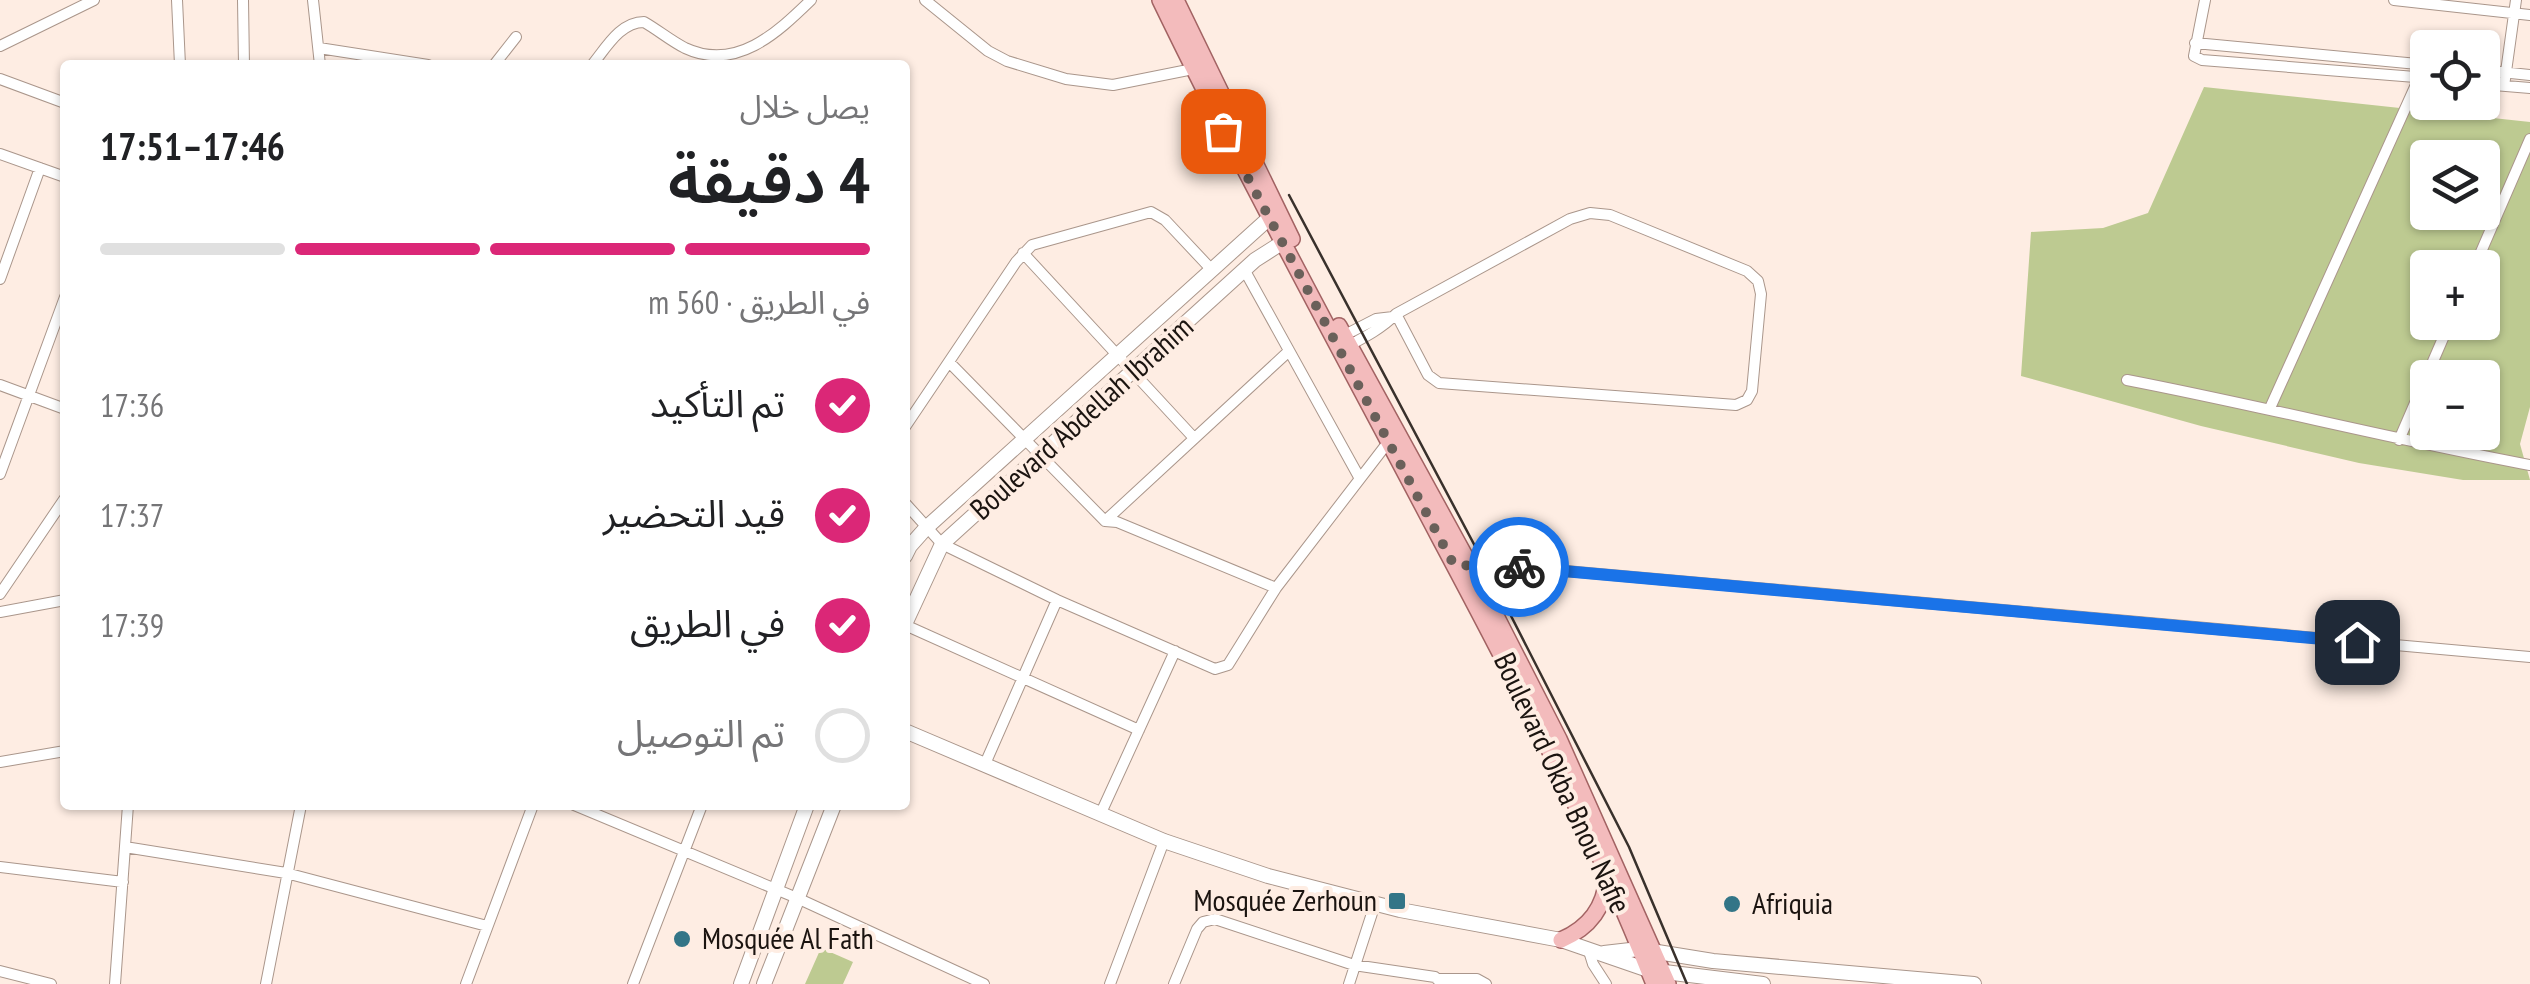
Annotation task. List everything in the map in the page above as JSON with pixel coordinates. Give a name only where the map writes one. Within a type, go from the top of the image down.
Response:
[{"type":"main road","name":"Boulevard Okba Bnou Nafie","points":[[1160,0],[1193,70],[1573,768],[1658,978]]},
{"type":"main road","name":"Boulevard Okba Bnou Nafie","points":[[1176,0],[1274,214]]},
{"type":"main road","name":"Boulevard Okba Bnou Nafie","points":[[1342,343],[1389,441],[1462,565],[1646,950]]},
{"type":"main road","points":[[1561,940],[1592,918],[1602,902],[1607,873]]},
{"type":"street","points":[[0,46],[78,2],[94,0]]},
{"type":"street","points":[[178,0],[180,60]]},
{"type":"street","points":[[244,0],[244,60]]},
{"type":"street","points":[[312,0],[320,60]]},
{"type":"street","points":[[596,60],[622,30],[636,22],[644,22],[688,49],[733,56],[779,31],[811,0]]},
{"type":"street","points":[[925,0],[988,51],[1066,79],[1113,85],[1193,70]]},
{"type":"street","points":[[2205,0],[2194,56],[2202,60],[2410,77]]},
{"type":"street","points":[[2394,0],[2530,15]]},
{"type":"street","points":[[2504,86],[2516,0]]},
{"type":"street","points":[[498,60],[516,37]]},
{"type":"street","points":[[2195,43],[2410,63]]},
{"type":"street","points":[[319,48],[396,60]]},
{"type":"street","points":[[2500,72],[2530,75]]},
{"type":"street","points":[[0,79],[60,101]]},
{"type":"street","points":[[2500,86],[2530,88]]},
{"type":"street","points":[[2270,408],[2410,106]]},
{"type":"street","points":[[2482,250],[2530,139]]},
{"type":"street","points":[[0,154],[60,175]]},
{"type":"street","points":[[0,279],[40,168]]},
{"type":"street","points":[[910,420],[1023,253],[1032,246],[1151,212],[1165,220],[1212,268]]},
{"type":"street","points":[[1342,343],[1382,328],[1395,316],[1570,219],[1590,213],[1610,216],[1747,271],[1758,281],[1761,294],[1752,391],[1736,405],[1439,382],[1428,375],[1395,316]]},
{"type":"street","name":"Boulevard Abdellah Ibrahim","points":[[910,546],[1274,214]]},
{"type":"street","name":"Boulevard Abdellah Ibrahim","points":[[910,614],[942,544],[1244,271],[1287,239]]},
{"type":"street","points":[[1023,253],[1194,438]]},
{"type":"street","points":[[1244,271],[1359,477]]},
{"type":"street","points":[[0,474],[60,311]]},
{"type":"street","points":[[2399,440],[2442,340]]},
{"type":"street","points":[[1105,521],[1289,351]]},
{"type":"street","points":[[950,362],[1105,521],[1117,522],[1276,588]]},
{"type":"street","points":[[2128,380],[2530,465]]},
{"type":"street","points":[[0,385],[60,407]]},
{"type":"street","points":[[910,509],[942,544],[1215,670],[1228,665],[1276,588],[1389,441]]},
{"type":"street","points":[[0,594],[60,505]]},
{"type":"street","points":[[1462,565],[1634,576],[2530,657]]},
{"type":"street","points":[[985,764],[1057,600]]},
{"type":"street","points":[[0,612],[60,601]]},
{"type":"street","points":[[910,627],[1138,730]]},
{"type":"street","points":[[1100,815],[1175,651]]},
{"type":"street","points":[[910,733],[1164,841],[1268,876],[1374,904],[1561,940],[1604,953],[1658,978],[1763,984]]},
{"type":"street","points":[[0,762],[60,752]]},
{"type":"street","points":[[115,984],[128,810]]},
{"type":"street","points":[[266,984],[301,810]]},
{"type":"street","points":[[466,984],[531,810]]},
{"type":"street","points":[[586,810],[797,898],[984,984]]},
{"type":"street","points":[[633,984],[700,810]]},
{"type":"street","points":[[741,984],[805,810]]},
{"type":"street","points":[[764,984],[832,810]]},
{"type":"street","points":[[1110,984],[1164,841]]},
{"type":"street","points":[[125,847],[286,874],[487,926]]},
{"type":"street","points":[[0,867],[123,882]]},
{"type":"street","points":[[1349,984],[1374,904]]},
{"type":"street","points":[[1174,984],[1196,930],[1210,920],[1354,965],[1440,982],[1476,979],[1486,984]]},
{"type":"street","points":[[1588,948],[1606,984]]},
{"type":"street","points":[[1604,953],[1646,950],[1714,961],[1974,984]]},
{"type":"street","points":[[0,971],[51,984]]},
{"type":"green space","points":[[2204,87],[2410,109],[2410,120],[2530,122],[2530,407],[2520,444],[2530,480],[2463,480],[2359,463],[2201,426],[2021,376],[2031,232],[2103,228],[2148,213]]},
{"type":"green space","points":[[821,948],[853,962],[843,984],[805,984]]},
{"type":"tram line","points":[[1289,195],[1629,847],[1687,984]]},
{"type":"way so far","points":[[1223,131],[1454,565],[1519,567]]},
{"type":"place","name":"Mosquée Zerhoun","points":[[1397,901]]},
{"type":"place","name":"Afriquia","points":[[1732,904]]},
{"type":"place","name":"Mosquée Al Fath","points":[[682,939]]},
{"type":"route","points":[[1519,567],[2357,642]]}]
